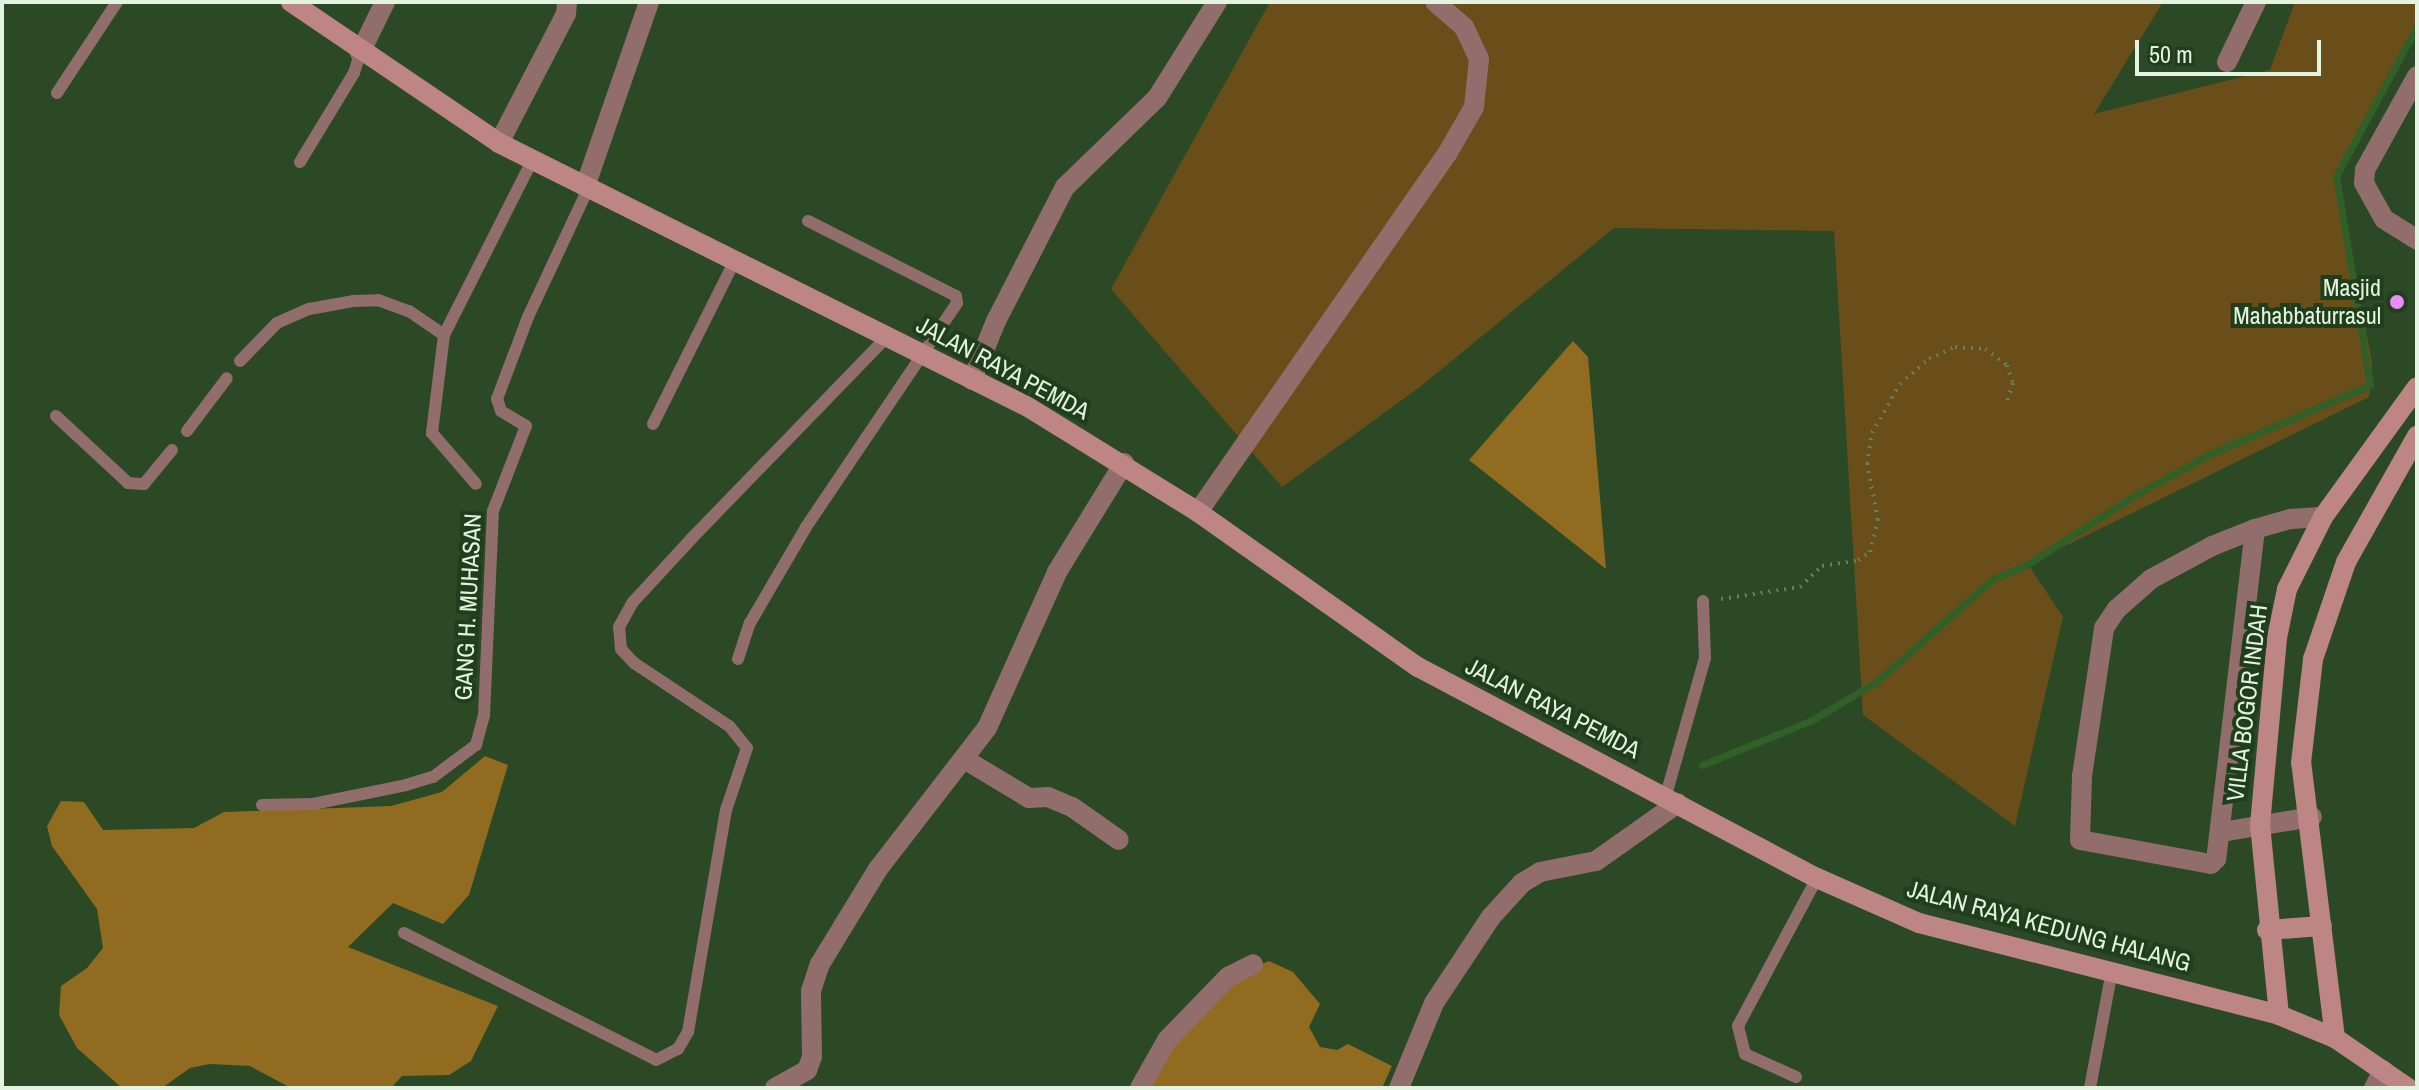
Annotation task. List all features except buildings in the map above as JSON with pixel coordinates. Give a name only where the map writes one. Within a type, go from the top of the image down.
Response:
[{"type":"main road","name":"JALAN RAYA PEMDA","points":[[291,2],[360,53],[499,143],[736,258],[1124,463],[1418,667],[1672,799]]},
{"type":"main road","name":"VILLA BOGOR INDAH","points":[[2279,1015],[2267,930],[2260,825],[2277,638],[2298,558],[2323,517],[2415,395]]},
{"type":"main road","points":[[2335,1038],[2312,817],[2301,763],[2313,659],[2325,611],[2346,562],[2417,436]]},
{"type":"main road","name":"JALAN RAYA KEDUNG HALANG","points":[[1672,799],[1817,878],[1919,923],[2279,1015],[2335,1038],[2379,1079],[2410,1088]]},
{"type":"main road","points":[[2267,930],[2322,926]]},
{"type":"street","points":[[360,53],[385,2]]},
{"type":"street","points":[[499,143],[566,14],[567,2]]},
{"type":"street","points":[[587,188],[649,2]]},
{"type":"street","points":[[972,380],[996,321],[1065,187],[1157,98],[1217,2]]},
{"type":"street","points":[[1198,512],[1447,154],[1474,107],[1479,59],[1464,27],[1435,2]]},
{"type":"street","points":[[2227,62],[2256,2]]},
{"type":"street","points":[[2417,76],[2365,170],[2364,183],[2384,219],[2417,240]]},
{"type":"street","points":[[775,1088],[807,1070],[812,1057],[811,991],[820,964],[878,869],[964,759],[1002,700],[1057,572],[1124,463]]},
{"type":"street","points":[[2255,529],[2220,851],[2211,864],[2080,840],[2082,776],[2104,628],[2117,609],[2151,579],[2255,529],[2323,517]]},
{"type":"street","points":[[964,759],[1029,798],[1048,797],[1072,807],[1119,840]]},
{"type":"street","points":[[1399,1088],[1434,1003],[1491,917],[1522,883],[1540,872],[1596,861],[1672,799]]},
{"type":"street","points":[[2222,832],[2312,817]]},
{"type":"street","points":[[1140,1088],[1167,1040],[1228,977],[1253,964]]},
{"type":"lane","points":[[57,93],[117,2]]},
{"type":"lane","points":[[300,162],[354,73],[360,53]]},
{"type":"lane","points":[[476,484],[432,433],[444,335],[532,161]]},
{"type":"lane","name":"GANG H. MUHASAN","points":[[262,805],[313,804],[406,785],[433,777],[476,745],[484,716],[493,511],[526,426],[501,411],[497,399],[528,317],[587,188]]},
{"type":"lane","points":[[738,659],[750,623],[798,539],[951,317],[956,296],[808,221]]},
{"type":"lane","points":[[653,424],[736,258]]},
{"type":"lane","points":[[240,361],[277,323],[309,309],[354,301],[378,300],[409,311],[444,335]]},
{"type":"lane","points":[[404,933],[656,1060],[678,1049],[688,1032],[726,810],[747,748],[729,726],[634,663],[621,649],[619,627],[633,602],[672,559],[888,336]]},
{"type":"lane","points":[[187,431],[227,378]]},
{"type":"lane","points":[[56,416],[128,483],[144,484],[172,450]]},
{"type":"lane","points":[[1672,799],[1705,658],[1703,601]]},
{"type":"lane","points":[[1796,1077],[1745,1054],[1738,1026],[1817,878]]},
{"type":"lane","points":[[2090,1088],[2112,971]]},
{"type":"lane","points":[[2410,1088],[2417,1082]]},
{"type":"path","points":[[1703,601],[1800,587],[1822,566],[1858,560],[1870,552],[1878,520],[1867,464],[1872,433],[1900,384],[1929,359],[1955,347],[1985,349],[2007,365],[2013,383],[2006,404]]},
{"type":"shaded area","points":[[1270,2],[2163,2],[2094,114],[2270,70],[2295,2],[2417,2],[2417,23],[2336,176],[2372,362],[2369,397],[2028,564],[2063,617],[2015,826],[1863,715],[1834,231],[1614,228],[1420,387],[1282,487],[1111,289]]},
{"type":"shaded area","points":[[1573,341],[1588,357],[1606,569],[1469,460]]},
{"type":"shaded area","points":[[485,756],[508,765],[469,895],[443,924],[393,903],[348,947],[498,1006],[471,1061],[449,1075],[402,1076],[391,1088],[291,1088],[250,1066],[210,1064],[190,1068],[162,1088],[122,1088],[77,1048],[59,1015],[61,986],[87,968],[103,948],[97,909],[52,846],[47,826],[61,801],[84,802],[103,830],[194,828],[224,812],[391,806],[442,792]]},
{"type":"shaded area","points":[[1269,961],[1293,972],[1320,1004],[1309,1027],[1320,1047],[1337,1050],[1348,1044],[1392,1066],[1382,1088],[1143,1088],[1224,981]]},
{"type":"waterway","points":[[1702,765],[1812,720],[1876,682],[1993,579],[2028,564],[2132,497],[2210,454],[2370,385],[2336,176],[2417,26]]},
{"type":"place","name":"Masjid Mahabbaturrasul","points":[[2397,302]]}]
